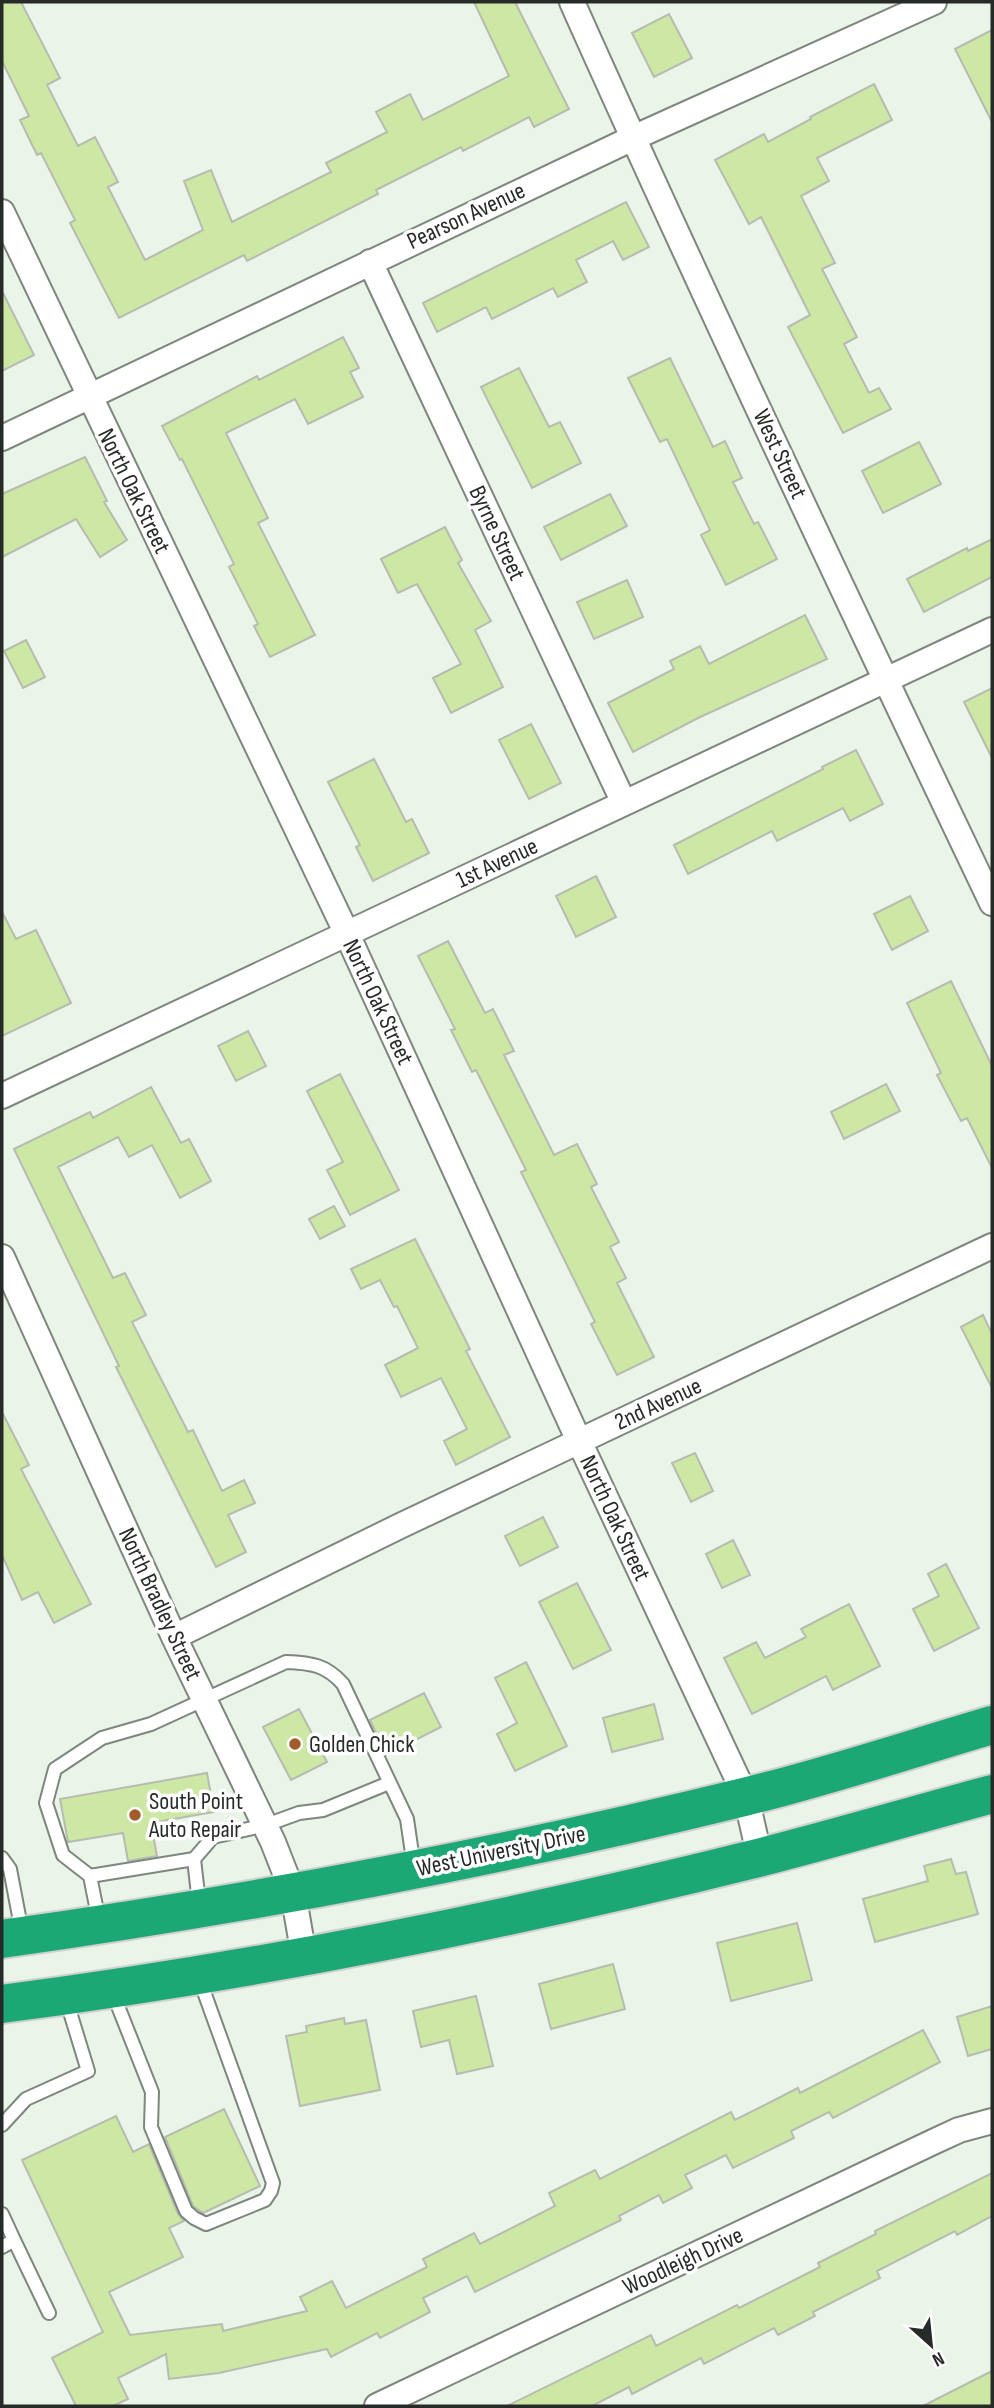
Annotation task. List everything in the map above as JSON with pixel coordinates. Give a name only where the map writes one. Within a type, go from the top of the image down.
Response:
[{"type":"highway","name":"West University Drive","points":[[12,1937],[100,1925],[414,1871],[746,1797],[992,1725]]},
{"type":"highway","points":[[2,2004],[304,1956],[596,1897],[760,1858],[992,1794]]},
{"type":"street","name":"West Street","points":[[572,2],[886,681],[992,903]]},
{"type":"street","name":"Pearson Avenue","points":[[2,438],[633,138],[934,2]]},
{"type":"street","name":"North Oak Street","points":[[2,212],[347,934],[579,1441],[746,1797],[760,1858]]},
{"type":"street","name":"Byrne Street","points":[[370,262],[624,803]]},
{"type":"street","name":"1st Avenue","points":[[2,1096],[992,631]]},
{"type":"street","name":"2nd Avenue","points":[[174,1637],[579,1441],[992,1246]]},
{"type":"street","name":"North Bradley Street","points":[[2,1257],[174,1637],[266,1825],[293,1893],[304,1956]]},
{"type":"street","name":"Woodleigh Drive","points":[[377,2406],[933,2142],[959,2130],[992,2121]]},
{"type":"lane","points":[[100,1925],[90,1876],[63,1855],[46,1803],[55,1769],[102,1738],[151,1724],[286,1662],[309,1663],[332,1671],[344,1684],[407,1819],[414,1871]]},
{"type":"lane","points":[[90,1876],[194,1859],[213,1837],[266,1825],[299,1813],[323,1810],[389,1783]]},
{"type":"lane","points":[[2,1858],[10,1869],[12,1937]]},
{"type":"lane","points":[[194,1859],[199,1907]]},
{"type":"lane","points":[[111,1988],[152,2092],[151,2127],[186,2211],[206,2224],[265,2200],[273,2183],[197,1973]]},
{"type":"lane","points":[[2,2126],[26,2099],[88,2071],[64,1996]]},
{"type":"lane","points":[[2,2214],[49,2313]]},
{"type":"lane","points":[[2,2247],[14,2241]]},
{"type":"building","points":[[2,2],[21,2],[60,78],[47,85],[78,146],[95,137],[118,182],[108,187],[145,260],[203,230],[184,181],[211,170],[232,222],[331,172],[326,163],[387,132],[376,112],[410,94],[423,120],[509,76],[474,2],[515,2],[569,109],[534,127],[529,117],[463,151],[461,147],[376,190],[378,194],[247,261],[244,255],[119,318],[70,223],[75,220],[41,153],[37,155],[20,120],[29,116],[2,61]]},
{"type":"building","points":[[669,14],[692,58],[654,77],[632,33]]},
{"type":"building","points":[[992,30],[992,122],[955,49]]},
{"type":"building","points":[[874,84],[892,120],[817,158],[829,181],[801,196],[835,263],[822,269],[857,337],[844,344],[869,393],[879,388],[891,409],[843,433],[788,327],[810,315],[761,217],[749,224],[715,160],[764,134],[768,142]]},
{"type":"building","points":[[626,202],[649,247],[623,260],[613,241],[576,260],[587,282],[558,297],[553,288],[492,319],[486,307],[437,332],[423,303]]},
{"type":"building","points":[[2,291],[34,355],[2,371]]},
{"type":"building","points":[[343,337],[359,368],[350,372],[363,397],[308,424],[295,399],[226,433],[268,518],[258,523],[315,635],[270,657],[254,626],[258,624],[229,567],[234,564],[182,459],[180,460],[162,426],[257,376],[259,380]]},
{"type":"building","points":[[670,358],[713,447],[725,441],[742,478],[733,482],[754,524],[758,522],[777,559],[726,585],[701,535],[710,530],[667,439],[660,442],[628,378]]},
{"type":"building","points":[[519,368],[549,427],[560,422],[581,463],[532,488],[481,387]]},
{"type":"building","points":[[919,442],[941,484],[883,513],[862,471]]},
{"type":"building","points":[[85,457],[107,501],[104,502],[127,540],[100,557],[76,519],[2,557],[2,494]]},
{"type":"building","points":[[610,494],[627,526],[561,560],[544,527]]},
{"type":"building","points":[[445,527],[462,560],[458,563],[491,621],[475,630],[503,687],[451,713],[433,678],[461,664],[417,584],[398,593],[381,559]]},
{"type":"building","points":[[992,539],[992,577],[924,612],[907,579],[967,548],[968,551]]},
{"type":"building","points":[[627,580],[643,617],[594,639],[577,602]]},
{"type":"building","points":[[805,615],[827,659],[698,718],[633,752],[608,703],[674,669],[670,661],[700,646],[709,664]]},
{"type":"building","points":[[26,640],[45,677],[23,688],[4,651]]},
{"type":"building","points":[[992,688],[992,758],[964,702]]},
{"type":"building","points":[[531,724],[561,783],[529,799],[499,740]]},
{"type":"building","points":[[856,750],[883,804],[850,821],[843,808],[777,841],[772,831],[688,874],[674,845]]},
{"type":"building","points":[[374,759],[406,822],[412,819],[429,853],[373,881],[356,847],[360,845],[328,782]]},
{"type":"building","points":[[596,876],[616,917],[576,937],[556,896]]},
{"type":"building","points":[[910,896],[928,931],[892,950],[874,914]]},
{"type":"building","points":[[2,912],[16,939],[36,930],[71,1003],[2,1036]]},
{"type":"building","points":[[448,941],[485,1013],[493,1009],[514,1051],[504,1055],[554,1155],[577,1144],[597,1184],[591,1187],[619,1242],[610,1247],[626,1278],[617,1283],[654,1357],[617,1375],[591,1324],[595,1322],[521,1172],[526,1170],[476,1070],[472,1072],[451,1030],[455,1029],[418,956]]},
{"type":"building","points":[[951,981],[992,1066],[992,1168],[967,1118],[961,1121],[937,1075],[941,1073],[907,1003]]},
{"type":"building","points":[[248,1031],[266,1066],[236,1081],[218,1046]]},
{"type":"building","points":[[340,1074],[399,1190],[350,1215],[327,1170],[343,1162],[307,1091]]},
{"type":"building","points":[[886,1084],[900,1111],[844,1139],[831,1112]]},
{"type":"building","points":[[151,1087],[181,1143],[189,1139],[211,1181],[180,1198],[152,1145],[129,1157],[118,1137],[58,1167],[113,1278],[125,1273],[146,1315],[132,1322],[188,1432],[193,1430],[222,1491],[244,1480],[255,1503],[228,1515],[246,1552],[216,1567],[116,1367],[119,1366],[14,1149],[90,1112],[93,1118]]},
{"type":"building","points":[[334,1206],[345,1226],[320,1239],[309,1219]]},
{"type":"building","points":[[415,1239],[470,1349],[466,1351],[510,1437],[456,1465],[444,1441],[467,1429],[441,1378],[401,1397],[385,1365],[418,1348],[397,1306],[394,1307],[380,1280],[361,1289],[351,1269]]},
{"type":"building","points":[[983,1315],[992,1334],[992,1388],[961,1327]]},
{"type":"building","points":[[2,1412],[29,1465],[21,1469],[91,1604],[54,1623],[38,1592],[22,1600],[2,1555]]},
{"type":"building","points":[[695,1453],[713,1491],[691,1502],[672,1463]]},
{"type":"building","points":[[543,1517],[558,1547],[520,1566],[505,1536]]},
{"type":"building","points":[[733,1540],[750,1575],[722,1588],[706,1554]]},
{"type":"building","points":[[946,1564],[979,1628],[934,1651],[913,1609],[939,1596],[928,1574]]},
{"type":"building","points":[[577,1583],[611,1650],[573,1669],[539,1602]]},
{"type":"building","points":[[849,1604],[880,1666],[833,1690],[826,1676],[752,1714],[724,1658],[756,1642],[765,1658],[806,1637],[801,1629]]},
{"type":"building","points":[[526,1662],[567,1746],[515,1771],[497,1734],[517,1723],[495,1678]]},
{"type":"building","points":[[424,1693],[441,1727],[386,1755],[370,1720]]},
{"type":"building","points":[[654,1704],[663,1739],[612,1752],[603,1718]]},
{"type":"building","name":"Golden Chick","points":[[299,1709],[327,1762],[291,1780],[263,1727]]},
{"type":"building","points":[[207,1773],[214,1812],[151,1823],[157,1856],[128,1861],[123,1833],[68,1842],[60,1799]]},
{"type":"building","points":[[951,1859],[956,1874],[966,1872],[978,1914],[875,1942],[863,1899],[928,1881],[924,1866]]},
{"type":"building","points":[[797,1923],[812,1980],[731,2001],[717,1943]]},
{"type":"building","points":[[613,1964],[625,2009],[551,2029],[539,1984]]},
{"type":"building","points":[[476,1996],[493,2066],[457,2074],[449,2040],[421,2047],[413,2011]]},
{"type":"building","points":[[992,2006],[992,2049],[968,2056],[957,2017]]},
{"type":"building","points":[[344,2018],[345,2024],[366,2020],[380,2090],[300,2106],[286,2036],[307,2032],[306,2026]]},
{"type":"building","points":[[923,2030],[940,2062],[833,2118],[829,2112],[791,2131],[794,2138],[733,2168],[726,2155],[685,2175],[692,2188],[663,2203],[659,2195],[619,2216],[621,2220],[475,2292],[467,2276],[423,2298],[430,2312],[380,2338],[377,2333],[331,2357],[327,2349],[219,2373],[169,2379],[166,2354],[118,2378],[128,2399],[113,2406],[76,2406],[52,2358],[103,2332],[22,2160],[116,2116],[133,2152],[149,2144],[178,2214],[184,2221],[169,2228],[183,2257],[109,2292],[130,2335],[222,2324],[223,2331],[307,2311],[300,2297],[332,2281],[346,2308],[427,2267],[423,2259],[474,2233],[480,2244],[555,2206],[549,2193],[595,2170],[600,2179],[731,2112],[735,2120],[798,2088],[800,2093]]},
{"type":"building","points":[[224,2109],[260,2186],[203,2213],[193,2206],[165,2137]]},
{"type":"building","points":[[992,2173],[992,2216],[957,2235],[955,2231],[877,2271],[880,2278],[813,2312],[815,2316],[778,2335],[774,2328],[704,2364],[701,2358],[632,2394],[629,2387],[592,2406],[507,2406],[651,2335],[656,2346],[737,2305],[739,2308],[820,2267],[818,2263],[876,2234],[875,2231]]},
{"type":"building","points":[[992,2371],[992,2406],[923,2406]]},
{"type":"place","name":"Golden Chick","points":[[295,1744]]},
{"type":"place","name":"South Point Auto Repair","points":[[135,1815]]}]
